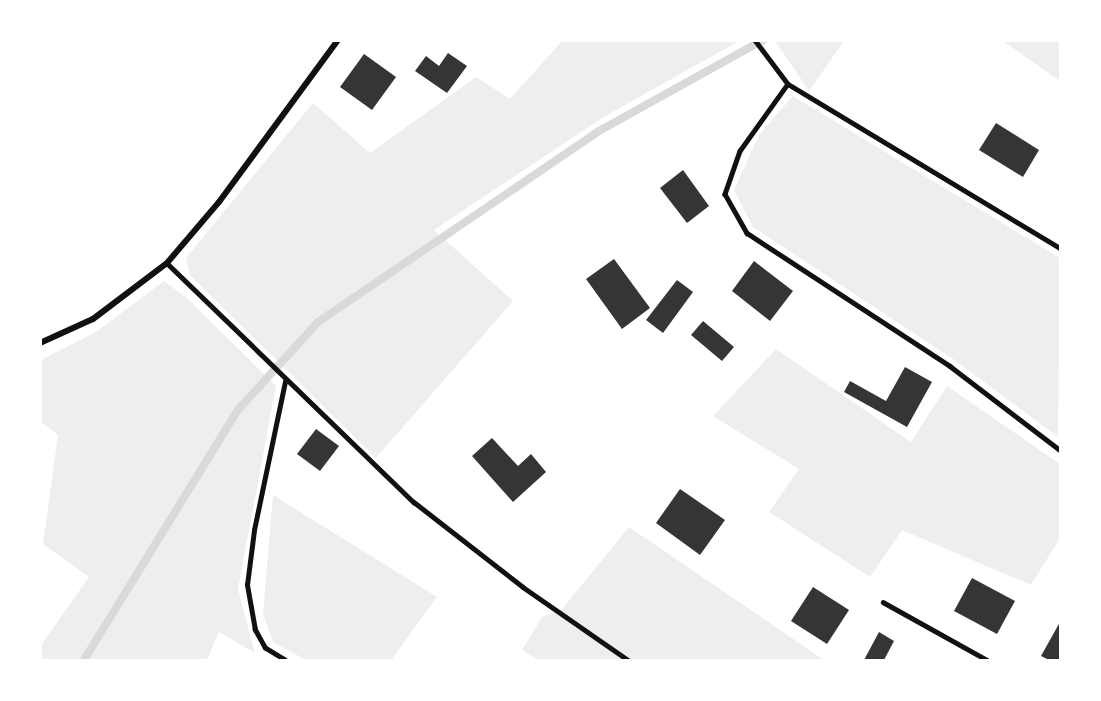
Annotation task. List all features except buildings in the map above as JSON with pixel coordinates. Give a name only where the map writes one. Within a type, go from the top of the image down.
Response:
[{"type":"street","points":[[40,343],[93,319],[166,263],[219,202],[338,40]]},
{"type":"lane","points":[[755,40],[788,84],[1060,248]]},
{"type":"lane","points":[[788,84],[740,151],[725,194],[747,232],[950,366],[1060,450]]},
{"type":"lane","points":[[166,263],[285,381],[414,502],[523,586],[628,660]]},
{"type":"lane","points":[[285,381],[254,530],[247,585],[255,630],[265,648],[285,660]]},
{"type":"lane","points":[[883,602],[987,660]]},
{"type":"shaded area","points":[[783,40],[844,41],[809,91],[776,42]]},
{"type":"shaded area","points":[[562,41],[739,41],[602,118],[434,230],[513,301],[376,458],[190,275],[186,258],[313,103],[370,153],[476,77],[510,99]]},
{"type":"shaded area","points":[[1003,41],[1060,41],[1060,81]]},
{"type":"shaded area","points":[[793,96],[1060,258],[1058,437],[953,359],[753,227],[734,190],[759,135]]},
{"type":"shaded area","points":[[164,281],[187,298],[276,386],[238,589],[255,653],[219,632],[207,660],[41,660],[41,645],[89,577],[43,544],[58,435],[41,422],[41,360],[96,332]]},
{"type":"shaded area","points":[[776,349],[911,442],[947,386],[1060,464],[1060,538],[1031,585],[902,530],[870,577],[769,512],[799,469],[713,416]]},
{"type":"shaded area","points":[[273,495],[437,597],[391,660],[306,660],[273,642],[263,614]]},
{"type":"shaded area","points":[[629,527],[824,660],[538,660],[522,650],[542,617],[562,609]]},
{"type":"waterway","points":[[84,660],[237,411],[318,322],[599,131],[763,40]]}]
